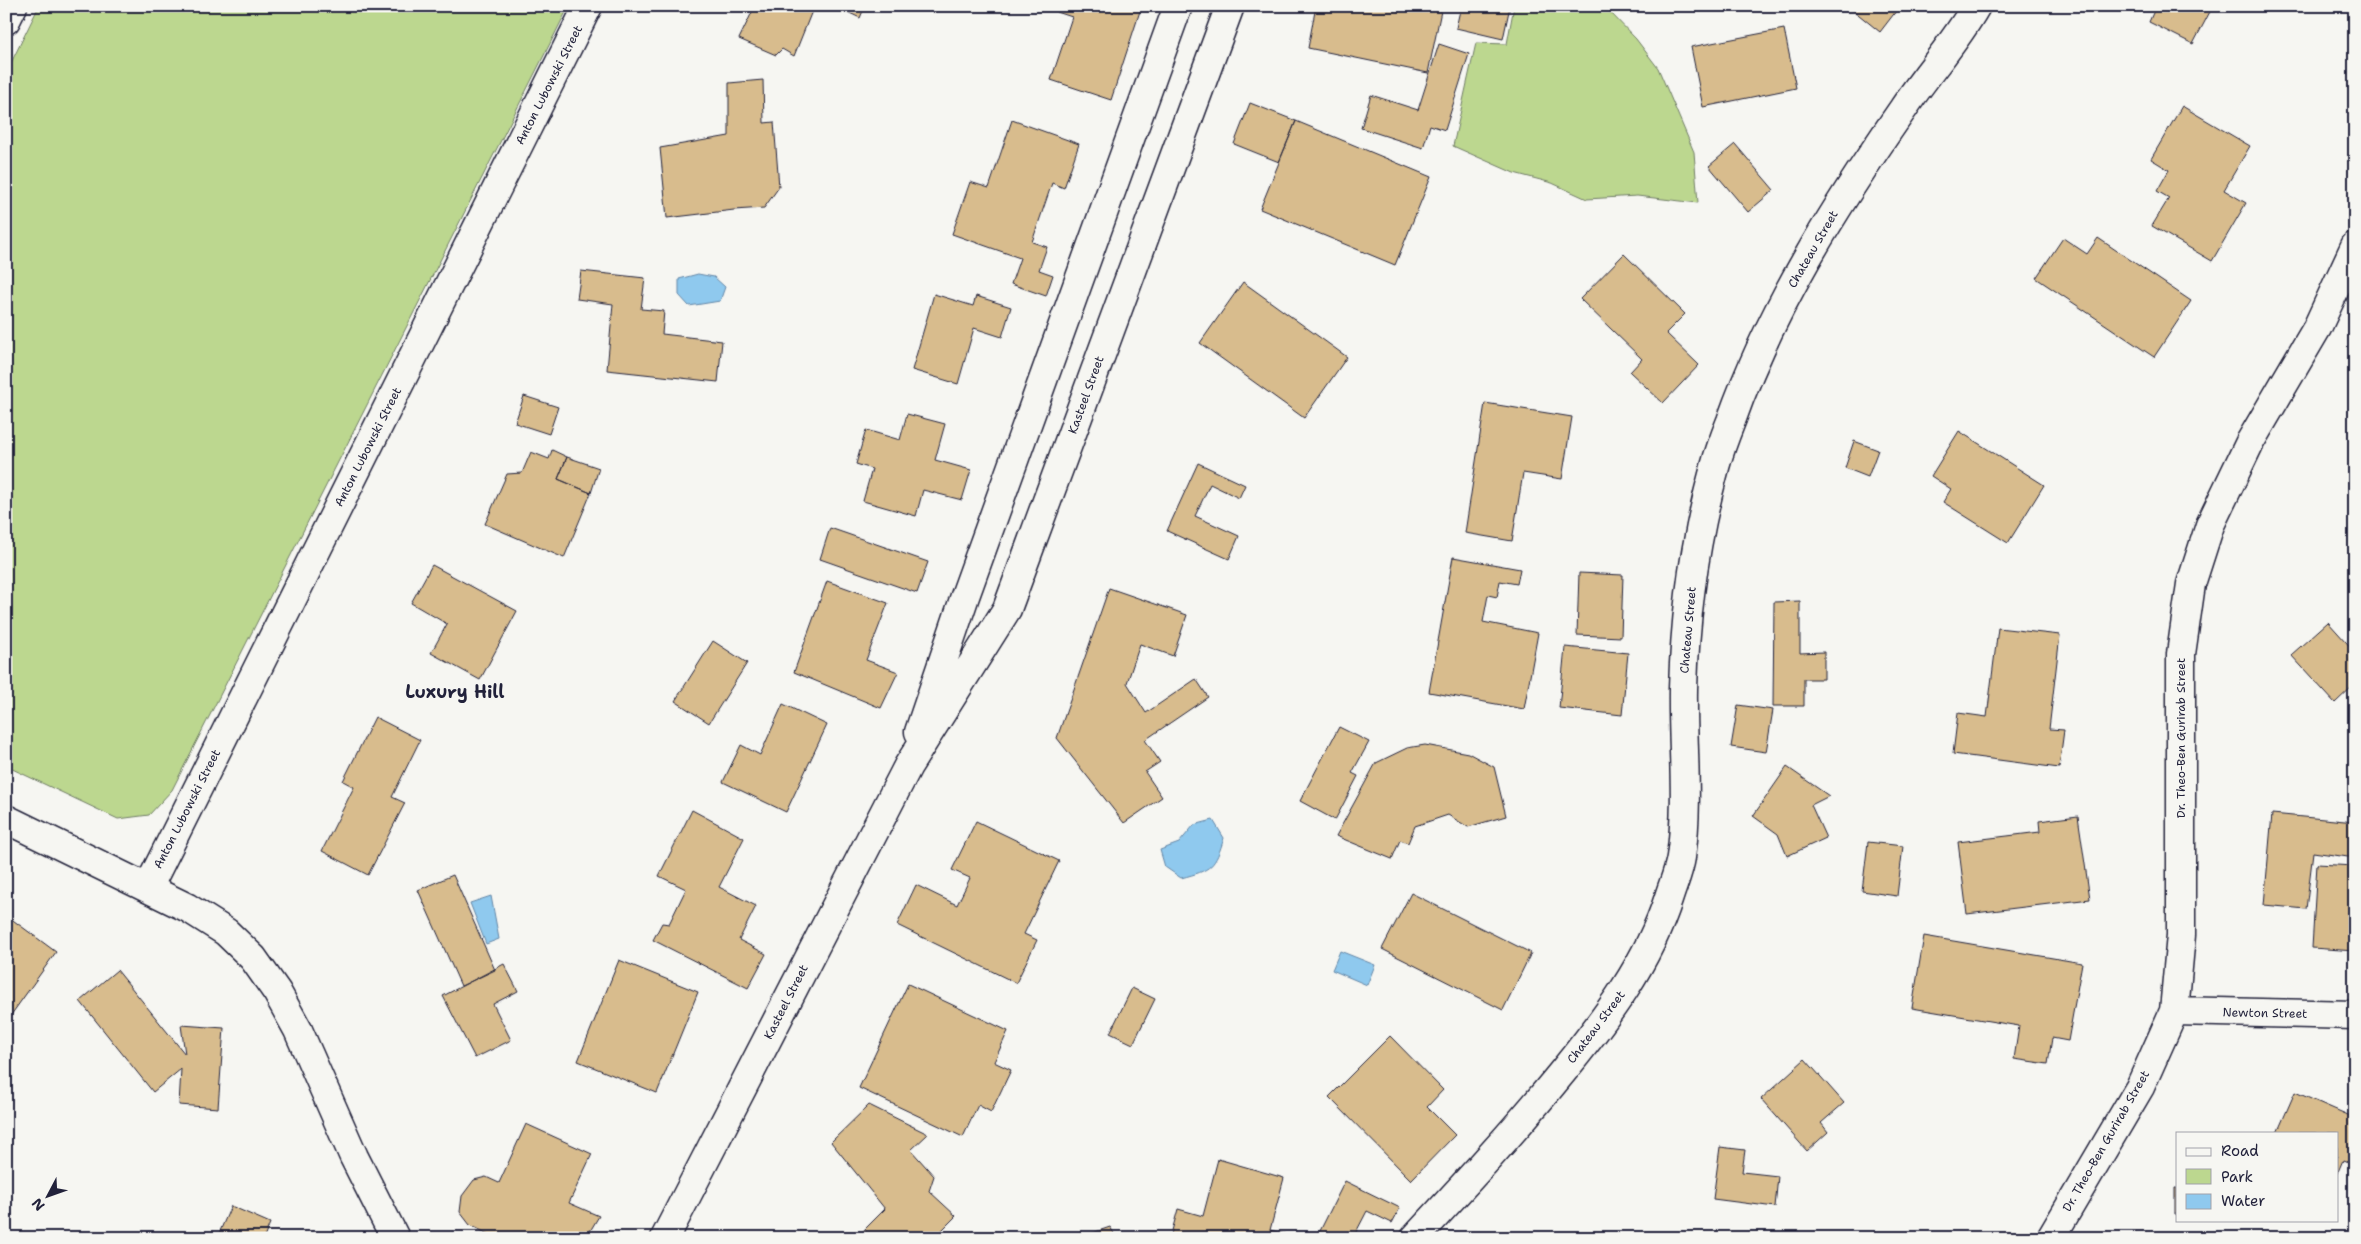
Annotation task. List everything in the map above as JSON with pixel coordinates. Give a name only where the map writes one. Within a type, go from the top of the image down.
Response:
[{"type":"street","points":[[6,20],[13,6]]},
{"type":"street","name":"Anton Lubowski Street","points":[[148,888],[588,6]]},
{"type":"street","name":"Kasteel Street","points":[[908,766],[951,636],[1178,6]]},
{"type":"street","name":"Kasteel Street","points":[[665,1238],[908,766],[1007,610],[1230,6]]},
{"type":"street","name":"Chateau Street","points":[[1415,1238],[1523,1121],[1616,1005],[1647,953],[1665,909],[1680,862],[1686,816],[1683,690],[1689,594],[1715,466],[1760,345],[1813,246],[1854,180],[1916,90],[1963,28],[1976,6]]},
{"type":"street","name":"Dr. Theo-Ben Gurirab Street","points":[[2051,1238],[2140,1087],[2174,1011],[2181,935],[2181,654],[2191,584],[2210,525],[2250,442],[2318,328],[2355,246]]},
{"type":"street","points":[[6,819],[188,908],[226,932],[253,958],[277,992],[298,1030],[354,1157],[395,1238]]},
{"type":"street","name":"Newton Street","points":[[2174,1011],[2355,1016]]},
{"type":"green space","points":[[39,6],[569,6],[172,790],[149,815],[118,819],[6,766],[6,73]]},
{"type":"green space","points":[[1514,6],[1609,6],[1608,10],[1636,39],[1658,68],[1694,152],[1698,203],[1637,196],[1587,199],[1552,183],[1514,173],[1453,146],[1476,43],[1507,44]]},
{"type":"water","points":[[698,274],[714,277],[725,287],[720,301],[689,306],[679,295],[679,279]]},
{"type":"water","points":[[1213,820],[1224,838],[1218,855],[1211,866],[1181,878],[1165,867],[1160,850],[1179,843],[1194,825]]},
{"type":"water","points":[[491,896],[499,939],[486,944],[470,903]]},
{"type":"water","points":[[1340,951],[1375,965],[1367,985],[1332,970]]},
{"type":"building","points":[[755,6],[814,6],[794,56],[782,49],[776,55],[739,39]]},
{"type":"building","points":[[835,6],[865,6],[860,18]]},
{"type":"building","points":[[1059,6],[1135,6],[1141,8],[1111,100],[1051,80],[1072,17],[1057,12]]},
{"type":"building","points":[[1316,6],[1442,6],[1428,73],[1308,48]]},
{"type":"building","points":[[1461,6],[1510,6],[1503,39],[1456,28]]},
{"type":"building","points":[[1848,6],[1900,6],[1880,32]]},
{"type":"building","points":[[2156,6],[2213,6],[2193,44],[2149,22]]},
{"type":"building","points":[[2223,6],[2230,6],[2227,12]]},
{"type":"building","points":[[1784,29],[1796,88],[1703,107],[1691,47]]},
{"type":"building","points":[[1439,44],[1469,54],[1445,130],[1430,125],[1423,148],[1361,128],[1371,95],[1418,110]]},
{"type":"building","points":[[763,80],[764,123],[774,122],[779,187],[764,208],[667,218],[660,148],[729,136],[729,83]]},
{"type":"building","points":[[1250,103],[1296,121],[1279,162],[1234,144]]},
{"type":"building","points":[[2182,106],[2250,146],[2224,190],[2246,203],[2212,261],[2152,226],[2169,198],[2157,191],[2169,170],[2151,159]]},
{"type":"building","points":[[1012,120],[1079,144],[1064,188],[1052,183],[1032,242],[1047,247],[1039,270],[1053,275],[1046,296],[1011,284],[1020,258],[952,234],[970,182],[989,188]]},
{"type":"building","points":[[1296,121],[1431,177],[1395,265],[1260,209]]},
{"type":"building","points":[[1735,144],[1774,190],[1748,212],[1709,166]]},
{"type":"building","points":[[2063,238],[2087,254],[2098,238],[2191,301],[2154,357],[2036,278]]},
{"type":"building","points":[[1624,254],[1685,314],[1666,333],[1699,365],[1663,403],[1630,372],[1642,359],[1580,299]]},
{"type":"building","points":[[581,271],[645,278],[641,309],[664,311],[662,334],[722,341],[718,382],[607,370],[613,304],[577,299]]},
{"type":"building","points":[[1243,282],[1347,357],[1304,418],[1200,343]]},
{"type":"building","points":[[934,294],[973,306],[976,296],[1011,307],[1002,337],[974,328],[958,384],[912,370]]},
{"type":"building","points":[[524,396],[558,407],[549,434],[515,423]]},
{"type":"building","points":[[1485,403],[1572,417],[1562,479],[1523,473],[1512,541],[1465,533]]},
{"type":"building","points":[[907,414],[945,424],[935,460],[971,470],[962,500],[923,490],[916,516],[863,501],[872,469],[856,464],[866,430],[900,440]]},
{"type":"building","points":[[1959,431],[2044,485],[2008,543],[1943,502],[1951,489],[1931,476]]},
{"type":"building","points":[[1854,441],[1878,450],[1868,477],[1845,468]]},
{"type":"building","points":[[552,450],[567,457],[558,479],[591,493],[564,558],[485,524],[507,474],[522,473],[531,452],[549,459]]},
{"type":"building","points":[[567,457],[599,468],[591,493],[558,479]]},
{"type":"building","points":[[1198,463],[1245,485],[1239,498],[1210,484],[1195,516],[1239,536],[1229,559],[1167,531]]},
{"type":"building","points":[[830,528],[928,562],[917,593],[820,559]]},
{"type":"building","points":[[1453,557],[1520,569],[1517,584],[1500,581],[1497,597],[1488,595],[1483,622],[1538,633],[1524,709],[1429,692]]},
{"type":"building","points":[[432,565],[517,611],[480,680],[431,653],[447,624],[411,603]]},
{"type":"building","points":[[1579,573],[1623,575],[1621,637],[1577,635]]},
{"type":"building","points":[[827,581],[888,603],[866,660],[898,672],[881,708],[794,672]]},
{"type":"building","points":[[1109,588],[1187,615],[1173,656],[1140,644],[1127,683],[1146,713],[1196,679],[1208,697],[1145,740],[1160,762],[1145,772],[1162,797],[1124,823],[1057,738]]},
{"type":"building","points":[[1800,601],[1800,653],[1824,652],[1824,679],[1804,679],[1804,706],[1773,706],[1774,602]]},
{"type":"building","points":[[2328,622],[2355,652],[2355,684],[2335,703],[2291,655]]},
{"type":"building","points":[[1998,628],[2060,635],[2049,729],[2064,730],[2059,768],[1953,754],[1958,713],[1987,717]]},
{"type":"building","points":[[713,641],[747,663],[709,723],[675,701]]},
{"type":"building","points":[[1565,647],[1628,653],[1622,715],[1559,708]]},
{"type":"building","points":[[783,704],[827,725],[786,812],[723,782],[741,745],[760,755]]},
{"type":"building","points":[[1738,705],[1773,710],[1766,752],[1731,747]]},
{"type":"building","points":[[375,717],[420,740],[392,797],[405,803],[368,875],[322,851],[354,787],[343,781]]},
{"type":"building","points":[[1339,727],[1369,742],[1352,773],[1358,776],[1335,820],[1300,801]]},
{"type":"building","points":[[1425,745],[1468,753],[1494,767],[1506,816],[1468,827],[1448,815],[1415,826],[1408,843],[1400,840],[1392,859],[1336,836],[1376,763],[1407,748]]},
{"type":"building","points":[[1787,767],[1829,796],[1811,805],[1826,838],[1787,856],[1778,834],[1753,816]]},
{"type":"building","points":[[692,810],[744,838],[719,887],[756,906],[739,940],[766,954],[748,988],[653,940],[662,923],[669,924],[686,889],[659,876]]},
{"type":"building","points":[[2272,814],[2355,822],[2355,858],[2313,852],[2306,909],[2264,905]]},
{"type":"building","points":[[2078,816],[2090,899],[1967,914],[1958,842],[2040,832],[2039,821]]},
{"type":"building","points":[[976,821],[1059,861],[1024,934],[1037,940],[1016,983],[897,925],[916,885],[957,905],[970,878],[952,870]]},
{"type":"building","points":[[1868,842],[1903,846],[1897,896],[1862,891]]},
{"type":"building","points":[[2317,864],[2355,866],[2355,951],[2312,948]]},
{"type":"building","points":[[453,875],[495,970],[461,986],[418,890]]},
{"type":"building","points":[[1411,893],[1531,953],[1503,1010],[1382,949]]},
{"type":"building","points":[[6,915],[56,952],[6,1022]]},
{"type":"building","points":[[1924,936],[2082,963],[2068,1041],[2052,1038],[2048,1064],[2014,1059],[2019,1026],[1912,1008]]},
{"type":"building","points":[[619,960],[698,992],[657,1093],[578,1061]]},
{"type":"building","points":[[504,964],[518,991],[493,1004],[511,1040],[475,1058],[443,996]]},
{"type":"building","points":[[117,970],[185,1054],[181,1025],[224,1028],[218,1108],[179,1105],[181,1069],[153,1092],[80,1001]]},
{"type":"building","points":[[908,984],[1008,1031],[994,1062],[1011,1070],[991,1112],[978,1105],[963,1137],[859,1088]]},
{"type":"building","points":[[1132,988],[1155,999],[1133,1044],[1110,1033]]},
{"type":"building","points":[[1390,1036],[1443,1090],[1427,1107],[1455,1135],[1411,1180],[1329,1097]]},
{"type":"building","points":[[1805,1059],[1844,1103],[1821,1123],[1828,1132],[1807,1151],[1761,1099]]},
{"type":"building","points":[[2295,1092],[2355,1118],[2355,1165],[2343,1160],[2338,1172],[2338,1132],[2277,1132]]},
{"type":"building","points":[[869,1105],[928,1134],[911,1150],[934,1176],[929,1191],[956,1216],[934,1238],[856,1238],[885,1209],[831,1142]]},
{"type":"building","points":[[526,1124],[592,1154],[569,1203],[599,1216],[586,1238],[496,1238],[470,1225],[460,1212],[462,1196],[474,1180],[486,1177],[499,1183]]},
{"type":"building","points":[[1720,1147],[1745,1150],[1742,1172],[1778,1176],[1775,1207],[1713,1199]]},
{"type":"building","points":[[1218,1159],[1284,1178],[1270,1230],[1285,1234],[1284,1238],[1170,1238],[1178,1209],[1203,1216]]},
{"type":"building","points":[[1345,1181],[1400,1208],[1392,1223],[1367,1211],[1353,1238],[1324,1238],[1318,1235]]},
{"type":"building","points":[[2175,1188],[2176,1188],[2176,1214]]},
{"type":"building","points":[[231,1206],[270,1223],[264,1238],[217,1238]]},
{"type":"building","points":[[1110,1227],[1117,1238],[1078,1238]]},
{"type":"building","points":[[164,1233],[174,1238],[162,1238]]},
{"type":"district","name":"Luxury Hill","points":[[455,692]]}]
